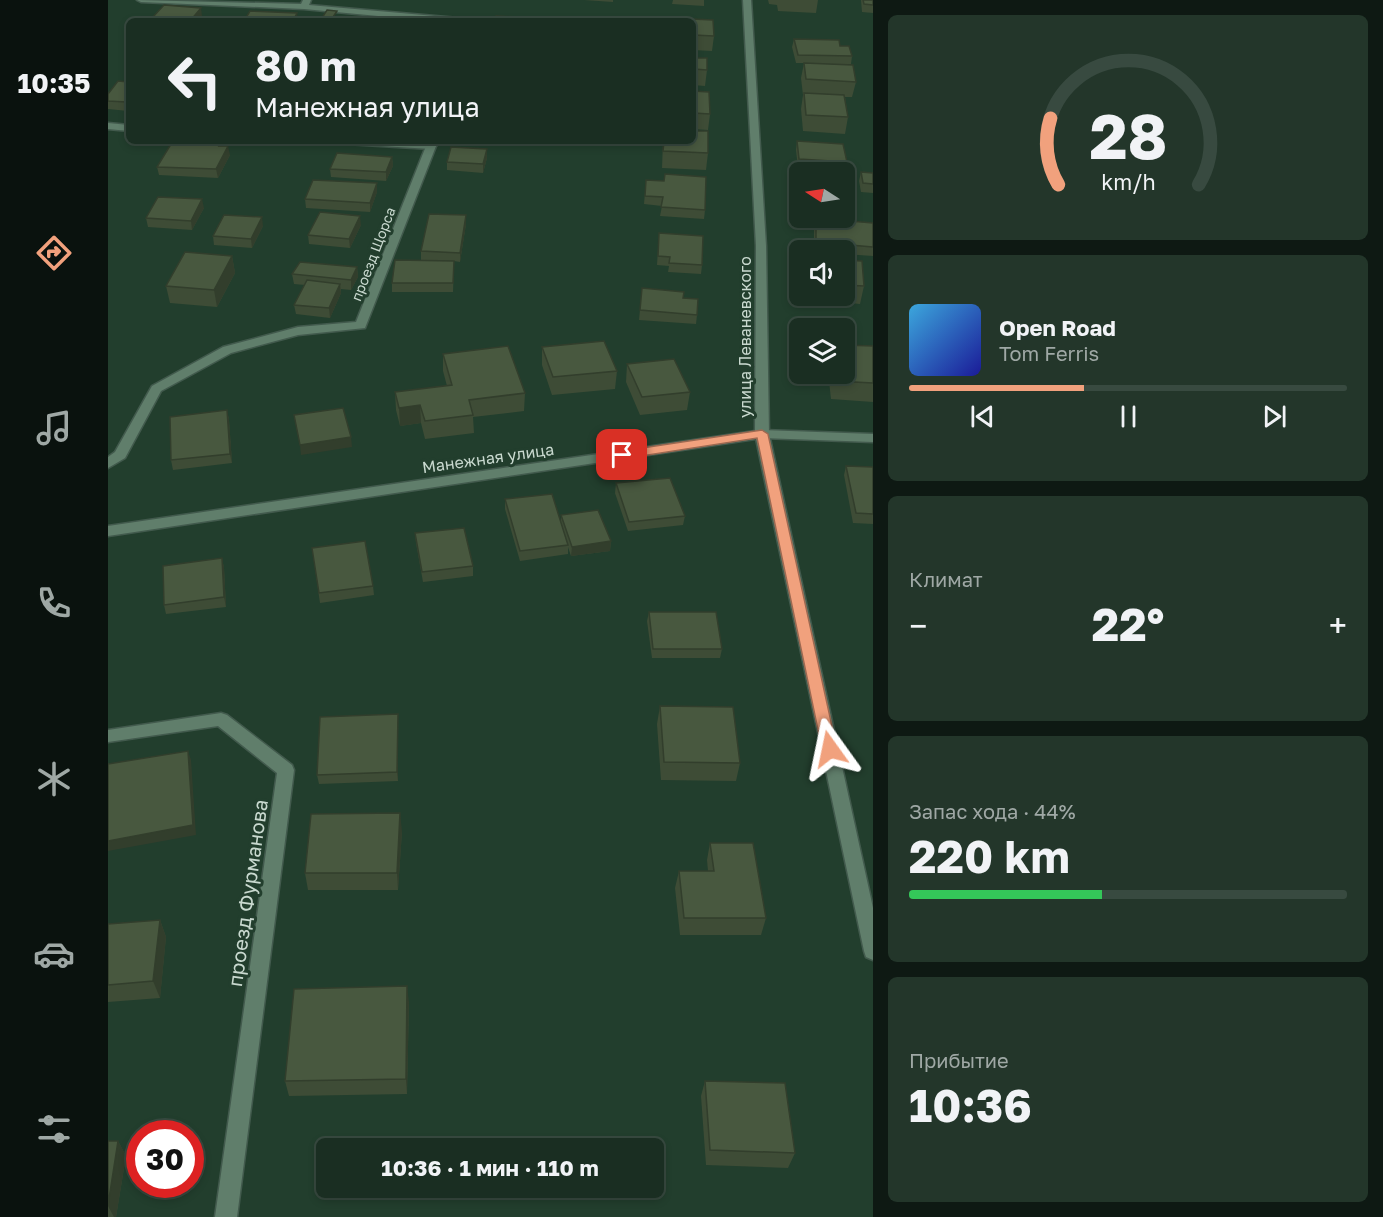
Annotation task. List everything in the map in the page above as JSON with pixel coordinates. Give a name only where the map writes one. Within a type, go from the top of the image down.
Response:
[{"type":"street","points":[[141,0],[305,3],[432,18]]},
{"type":"street","name":"улица Леваневского","points":[[747,0],[761,246],[762,434],[873,951]]},
{"type":"street","points":[[108,126],[126,128]]},
{"type":"street","name":"проезд Щорса","points":[[108,464],[120,455],[156,389],[227,350],[298,331],[361,325],[432,144]]},
{"type":"street","name":"Манежная улица","points":[[108,531],[762,434],[873,438]]},
{"type":"street","name":"проезд Фурманова","points":[[108,736],[221,719],[286,770],[226,1217]]},
{"type":"building","points":[[863,0],[873,0],[873,5],[864,4]]},
{"type":"building","points":[[164,5],[201,8],[193,18],[152,18]]},
{"type":"building","points":[[327,10],[337,11],[333,17],[357,18],[322,18]]},
{"type":"building","points":[[250,11],[297,13],[294,18],[246,18]]},
{"type":"building","points":[[496,16],[537,18],[495,18]]},
{"type":"building","points":[[696,19],[713,20],[714,36],[696,35]]},
{"type":"building","points":[[794,39],[839,40],[840,46],[849,46],[852,56],[798,55]]},
{"type":"building","points":[[696,58],[707,58],[707,70],[696,69]]},
{"type":"building","points":[[804,63],[853,65],[856,82],[806,79]]},
{"type":"building","points":[[118,81],[126,82],[126,102],[108,101],[108,94]]},
{"type":"building","points":[[696,91],[709,92],[710,114],[696,113]]},
{"type":"building","points":[[804,93],[844,95],[848,117],[806,115]]},
{"type":"building","points":[[696,131],[708,131],[708,153],[663,151],[664,144],[696,144]]},
{"type":"building","points":[[797,141],[843,144],[847,162],[799,159]]},
{"type":"building","points":[[171,144],[228,146],[216,169],[157,167]]},
{"type":"building","points":[[451,147],[487,149],[483,164],[447,162]]},
{"type":"building","points":[[337,153],[392,157],[386,172],[330,169]]},
{"type":"building","points":[[861,172],[873,173],[873,184],[863,183]]},
{"type":"building","points":[[665,174],[706,177],[705,210],[661,207],[663,197],[645,196],[646,180],[664,181]]},
{"type":"building","points":[[313,180],[377,183],[370,203],[305,199]]},
{"type":"building","points":[[158,197],[202,199],[191,221],[146,218]]},
{"type":"building","points":[[320,212],[360,216],[349,239],[308,235]]},
{"type":"building","points":[[429,214],[466,215],[460,253],[421,251]]},
{"type":"building","points":[[224,215],[262,217],[251,239],[213,236]]},
{"type":"building","points":[[855,221],[873,223],[873,247],[855,245],[855,240],[816,240],[816,228],[855,228]]},
{"type":"building","points":[[659,233],[703,236],[702,265],[669,263],[670,257],[658,256]]},
{"type":"building","points":[[185,252],[232,256],[214,290],[166,286]]},
{"type":"building","points":[[395,260],[454,261],[453,283],[392,283]]},
{"type":"building","points":[[855,261],[862,261],[864,286],[855,286]]},
{"type":"building","points":[[300,262],[357,267],[351,280],[292,274]]},
{"type":"building","points":[[307,280],[340,284],[329,308],[294,305]]},
{"type":"building","points":[[642,288],[684,292],[683,298],[698,299],[697,315],[640,310]]},
{"type":"building","points":[[604,341],[617,371],[553,377],[542,347]]},
{"type":"building","points":[[855,345],[873,346],[873,383],[855,382]]},
{"type":"building","points":[[508,346],[525,393],[469,400],[473,415],[425,421],[420,405],[399,408],[395,392],[452,385],[443,354]]},
{"type":"building","points":[[674,359],[690,392],[642,397],[627,364]]},
{"type":"building","points":[[343,408],[351,437],[300,445],[294,415]]},
{"type":"building","points":[[227,410],[230,454],[171,460],[170,417]]},
{"type":"building","points":[[846,466],[873,467],[873,514],[856,513]]},
{"type":"building","points":[[670,478],[685,516],[629,522],[616,483]]},
{"type":"building","points":[[552,494],[568,545],[520,551],[505,499]]},
{"type":"building","points":[[598,510],[611,541],[572,547],[561,515]]},
{"type":"building","points":[[464,528],[473,566],[422,572],[415,533]]},
{"type":"building","points":[[365,541],[373,586],[319,593],[312,548]]},
{"type":"building","points":[[222,558],[224,597],[164,605],[163,566]]},
{"type":"building","points":[[649,612],[716,612],[722,649],[653,649]]},
{"type":"building","points":[[660,706],[733,707],[740,763],[664,762]]},
{"type":"building","points":[[398,714],[397,772],[317,775],[320,717]]},
{"type":"building","points":[[188,751],[193,825],[108,841],[108,764]]},
{"type":"building","points":[[400,813],[397,873],[305,873],[311,814]]},
{"type":"building","points":[[710,843],[753,843],[766,918],[684,918],[679,871],[714,871]]},
{"type":"building","points":[[160,920],[153,981],[108,985],[108,924]]},
{"type":"building","points":[[407,986],[406,1079],[285,1081],[294,989]]},
{"type":"building","points":[[705,1081],[785,1083],[795,1153],[710,1150]]},
{"type":"building","points":[[108,1141],[118,1141],[108,1205]]},
{"type":"route","points":[[622,455],[762,434],[830,749]]}]
